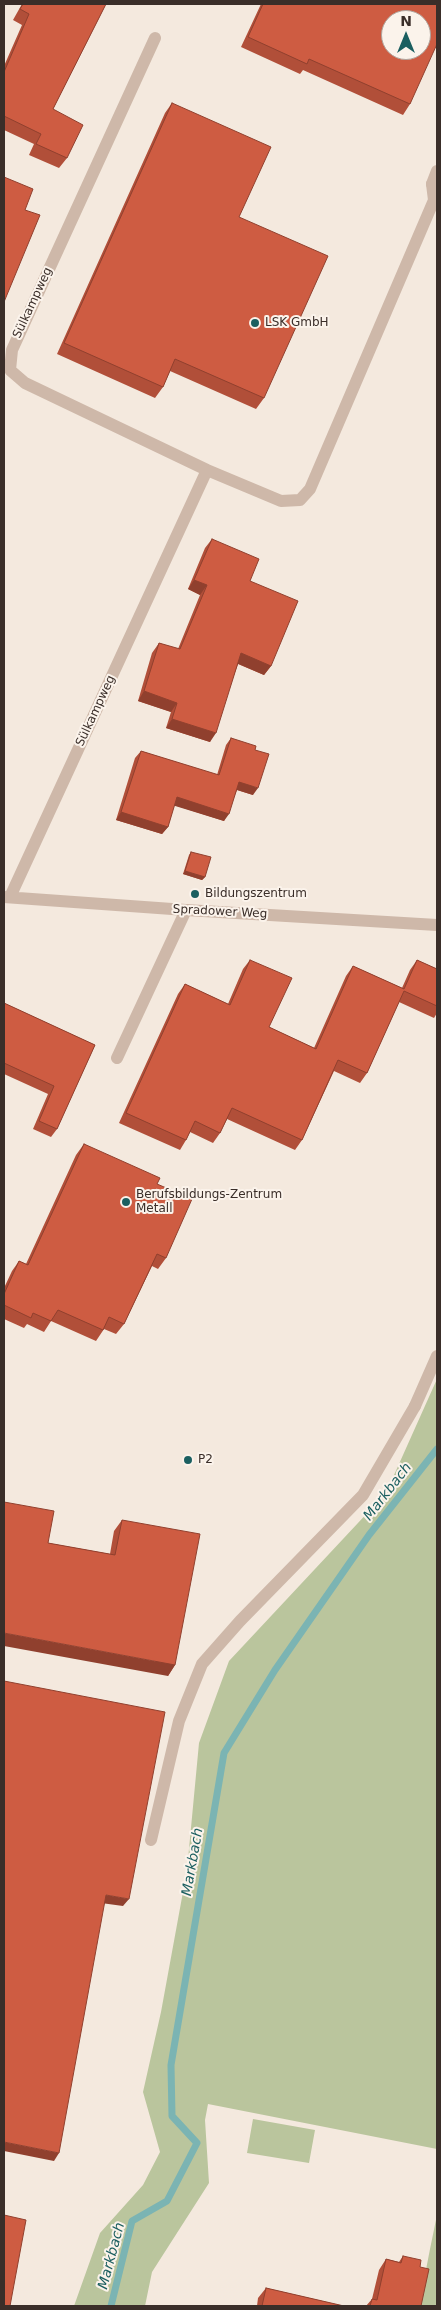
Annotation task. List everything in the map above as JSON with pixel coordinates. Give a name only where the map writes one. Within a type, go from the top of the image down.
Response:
[{"type":"street","name":"Sülkampweg","points":[[156,38],[12,350],[10,370],[25,383],[207,470],[280,501],[300,500],[310,489],[434,200],[432,184],[437,171]]},
{"type":"street","name":"Sülkampweg","points":[[7,897],[207,470]]},
{"type":"street","name":"Spradower Weg","points":[[7,897],[437,925]]},
{"type":"street","points":[[117,1058],[186,910]]},
{"type":"street","points":[[151,1840],[179,1721],[202,1664],[240,1621],[363,1494],[415,1406],[437,1356]]},
{"type":"green space","points":[[437,1379],[437,2149],[208,2104],[205,2120],[209,2183],[152,2272],[145,2306],[74,2306],[100,2233],[143,2185],[160,2152],[143,2092],[161,2012],[187,1870],[199,1743],[229,1661],[386,1493]]},
{"type":"green space","points":[[253,2119],[315,2130],[309,2163],[247,2153]]},
{"type":"green space","points":[[437,2215],[437,2306],[419,2306],[430,2249]]},
{"type":"building","points":[[23,4],[106,4],[53,109],[83,125],[67,158],[36,144],[41,134],[4,116],[4,72],[29,14],[20,9]]},
{"type":"building","points":[[263,4],[437,4],[437,44],[431,57],[431,10],[381,10],[381,60],[430,60],[410,104],[309,59],[307,64],[248,37]]},
{"type":"building","points":[[172,103],[271,147],[239,217],[328,256],[264,398],[175,359],[163,387],[64,343]]},
{"type":"building","points":[[4,177],[33,189],[25,210],[40,215],[4,302]]},
{"type":"building","points":[[212,539],[259,559],[250,581],[298,601],[271,666],[241,653],[216,733],[172,719],[177,703],[144,691],[159,643],[180,649],[207,585],[194,580]]},
{"type":"building","points":[[231,738],[256,746],[255,750],[269,754],[258,788],[239,782],[229,814],[177,797],[168,827],[121,812],[141,751],[219,775]]},
{"type":"building","points":[[191,852],[211,857],[205,877],[185,871]]},
{"type":"building","points":[[250,960],[292,978],[269,1027],[316,1049],[353,966],[404,989],[417,960],[437,969],[437,1006],[404,991],[367,1073],[338,1060],[302,1140],[232,1108],[220,1133],[195,1121],[186,1140],[126,1113],[185,984],[230,1005]]},
{"type":"building","points":[[4,1003],[95,1045],[57,1129],[39,1121],[54,1086],[4,1063]]},
{"type":"building","points":[[84,1144],[160,1178],[157,1184],[192,1199],[166,1258],[157,1254],[124,1324],[109,1317],[103,1330],[58,1310],[51,1321],[33,1313],[31,1318],[4,1305],[4,1294],[19,1261],[28,1265]]},
{"type":"building","points":[[4,1502],[54,1511],[48,1543],[115,1555],[122,1520],[200,1534],[175,1665],[4,1633]]},
{"type":"building","points":[[4,1681],[165,1712],[129,1899],[106,1895],[59,2153],[4,2142]]},
{"type":"building","points":[[4,2215],[26,2220],[10,2306],[4,2306]]},
{"type":"building","points":[[403,2256],[421,2260],[420,2267],[429,2269],[421,2306],[370,2306],[372,2299],[377,2300],[386,2259],[401,2263]]},
{"type":"building","points":[[266,2288],[344,2306],[262,2306]]},
{"type":"waterway","name":"Markbach","points":[[111,2306],[132,2221],[167,2201],[197,2143],[172,2116],[171,2065],[224,1753],[275,1670],[369,1535],[437,1449]]},
{"type":"place","name":"LSK GmbH","points":[[255,323]]},
{"type":"place","name":"Bildungszentrum","points":[[195,894]]},
{"type":"place","name":"Berufsbildungs-Zentrum Metall","points":[[126,1202]]},
{"type":"place","name":"P2","points":[[188,1460]]}]
